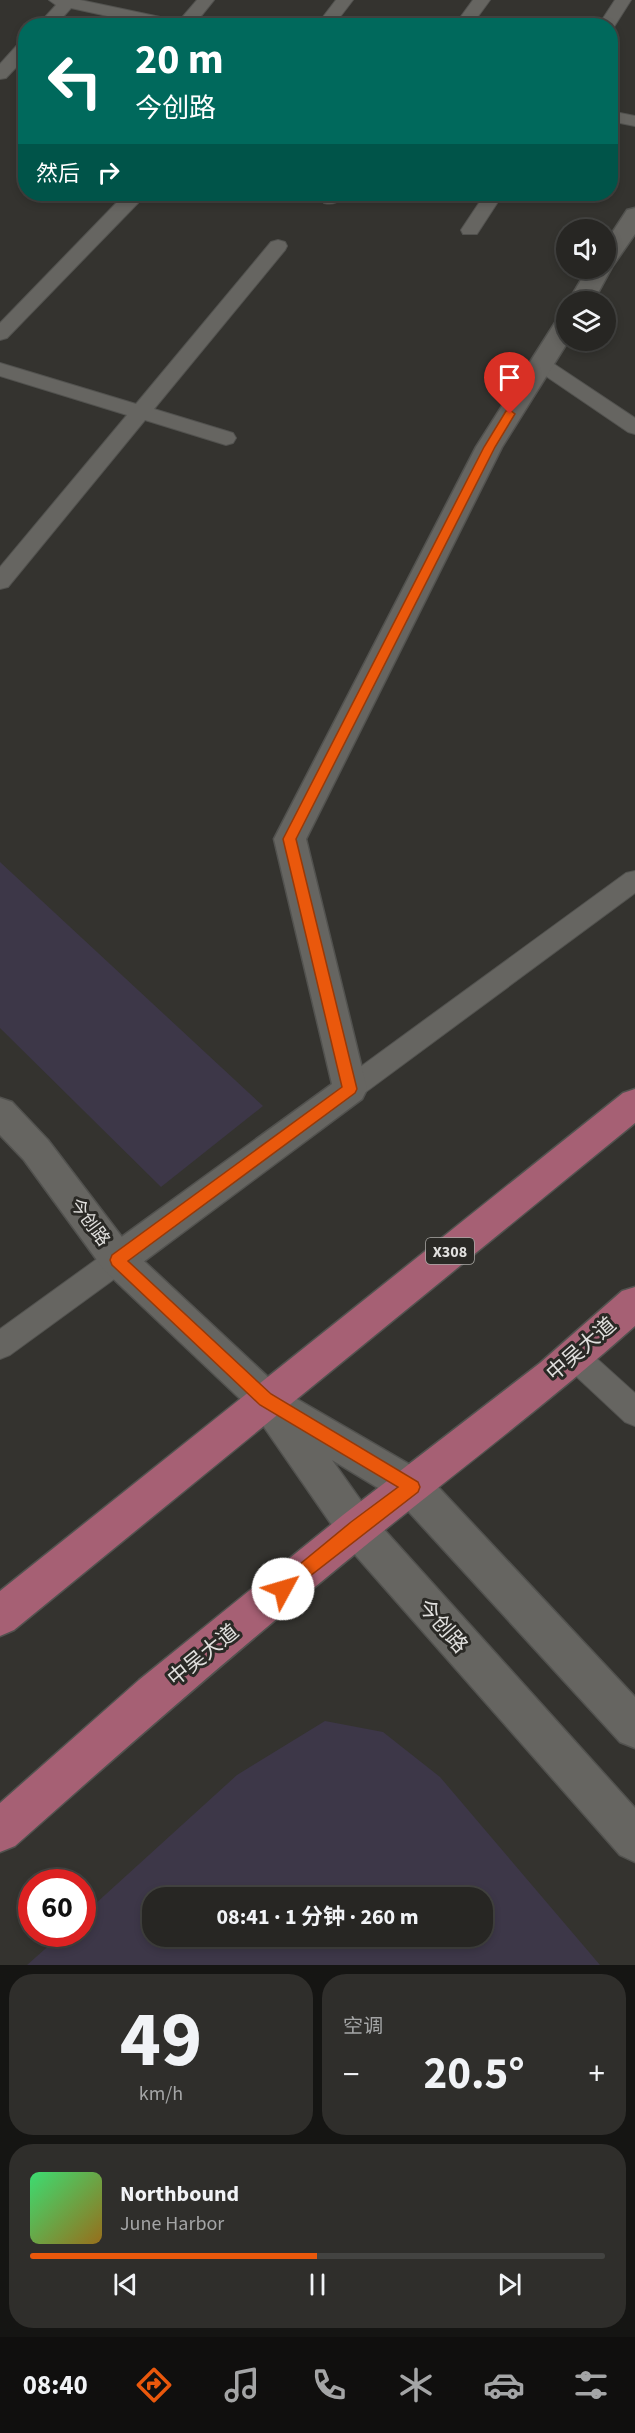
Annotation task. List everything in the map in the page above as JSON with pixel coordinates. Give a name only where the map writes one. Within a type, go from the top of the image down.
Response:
[{"type":"main road","name":"X308","points":[[0,1616],[635,1103]]},
{"type":"main road","name":"中吴大道","points":[[0,1831],[154,1695],[357,1528],[412,1487],[574,1356],[635,1303]]},
{"type":"street","points":[[616,245],[635,214]]},
{"type":"street","points":[[118,1260],[350,1089],[290,839],[489,447],[556,340]]},
{"type":"street","name":"今创路","points":[[0,1112],[36,1150],[118,1260],[266,1400],[357,1528],[635,1840]]},
{"type":"street","name":"今创路","points":[[266,1400],[412,1487],[635,1727]]},
{"type":"lane","points":[[191,18],[206,0]]},
{"type":"lane","points":[[330,18],[345,0]]},
{"type":"lane","points":[[468,18],[482,0]]},
{"type":"lane","points":[[611,18],[623,0]]},
{"type":"lane","points":[[51,18],[64,1],[142,18]]},
{"type":"lane","points":[[0,74],[18,55]]},
{"type":"lane","points":[[618,118],[635,121]]},
{"type":"lane","points":[[0,334],[129,201]]},
{"type":"lane","points":[[470,230],[489,201]]},
{"type":"lane","points":[[0,582],[278,246]]},
{"type":"lane","points":[[541,364],[635,427]]},
{"type":"lane","points":[[0,369],[226,438]]},
{"type":"lane","points":[[350,1089],[635,880]]},
{"type":"lane","points":[[0,1346],[118,1260]]},
{"type":"lane","points":[[574,1356],[635,1412]]},
{"type":"shaded area","points":[[0,862],[263,1106],[161,1187],[0,1028]]},
{"type":"shaded area","points":[[325,1721],[383,1732],[440,1777],[600,1965],[27,1965],[47,1947],[96,1947],[96,1903],[237,1775]]},
{"type":"route","points":[[283,1589],[357,1528],[412,1487],[266,1400],[118,1260],[350,1089],[290,839],[489,447],[510,414]]}]
